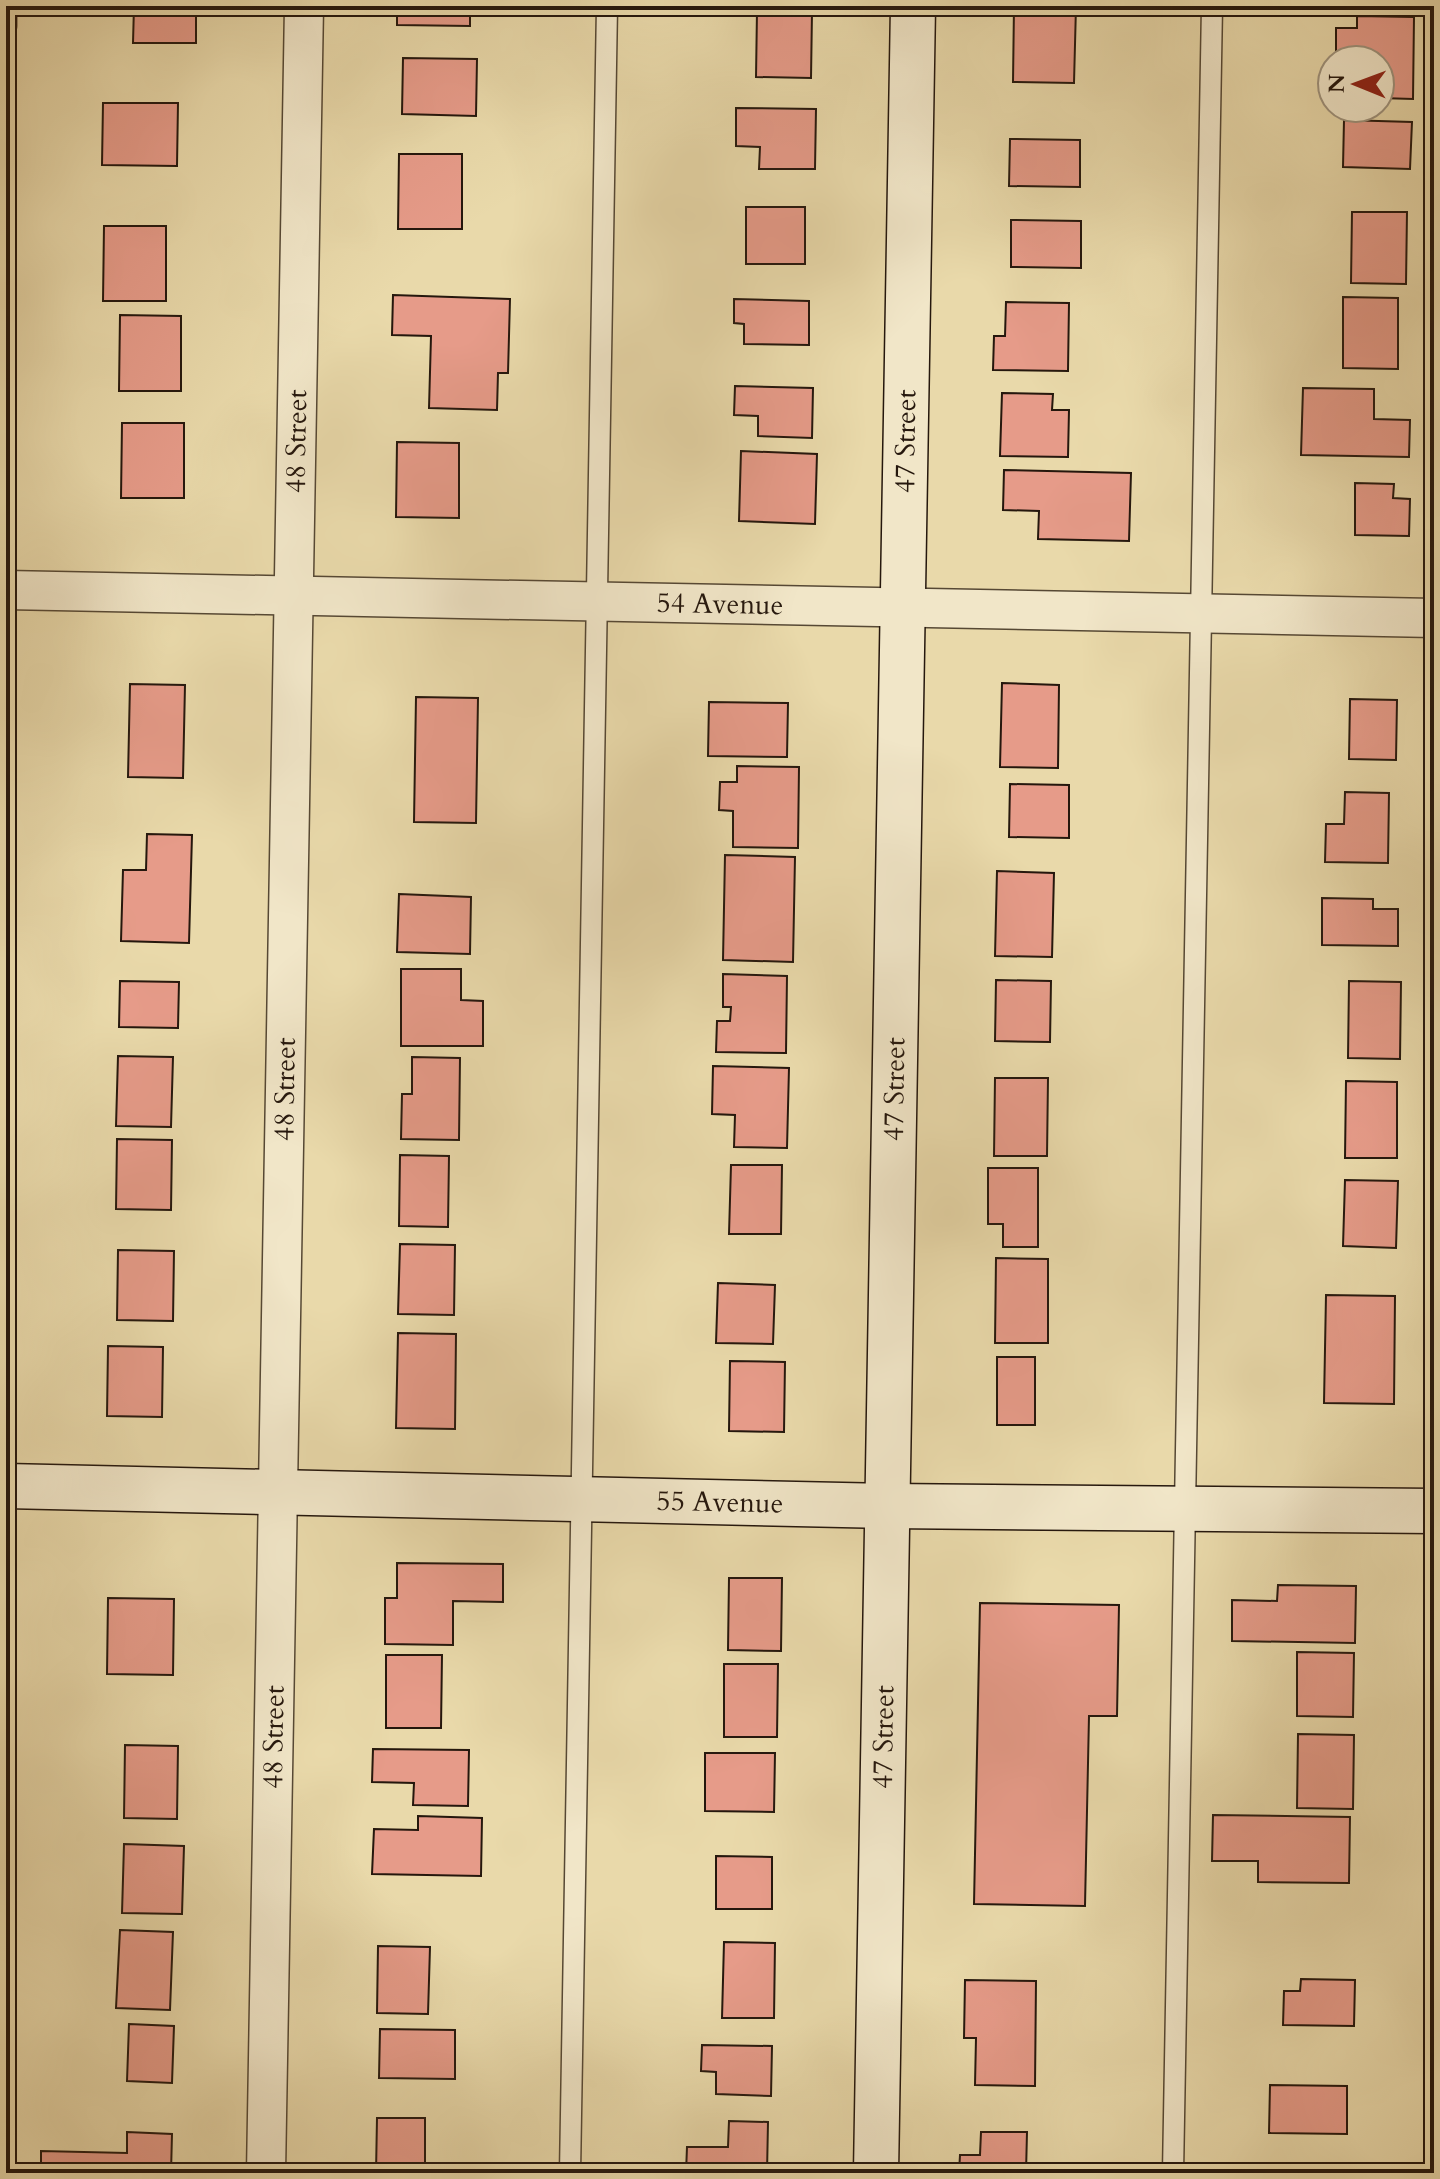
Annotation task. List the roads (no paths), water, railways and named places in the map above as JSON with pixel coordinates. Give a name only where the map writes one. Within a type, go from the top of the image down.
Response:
[{"type":"street","name":"48 Street","points":[[266,2173],[304,6]]},
{"type":"street","name":"47 Street","points":[[876,2173],[913,6]]},
{"type":"street","name":"54 Avenue","points":[[6,590],[1434,618]]},
{"type":"street","name":"55 Avenue","points":[[6,1486],[888,1506],[1434,1511]]},
{"type":"lane","points":[[6,6],[6,26]]},
{"type":"lane","points":[[570,2173],[607,6]]},
{"type":"lane","points":[[1173,2173],[1212,6]]}]
